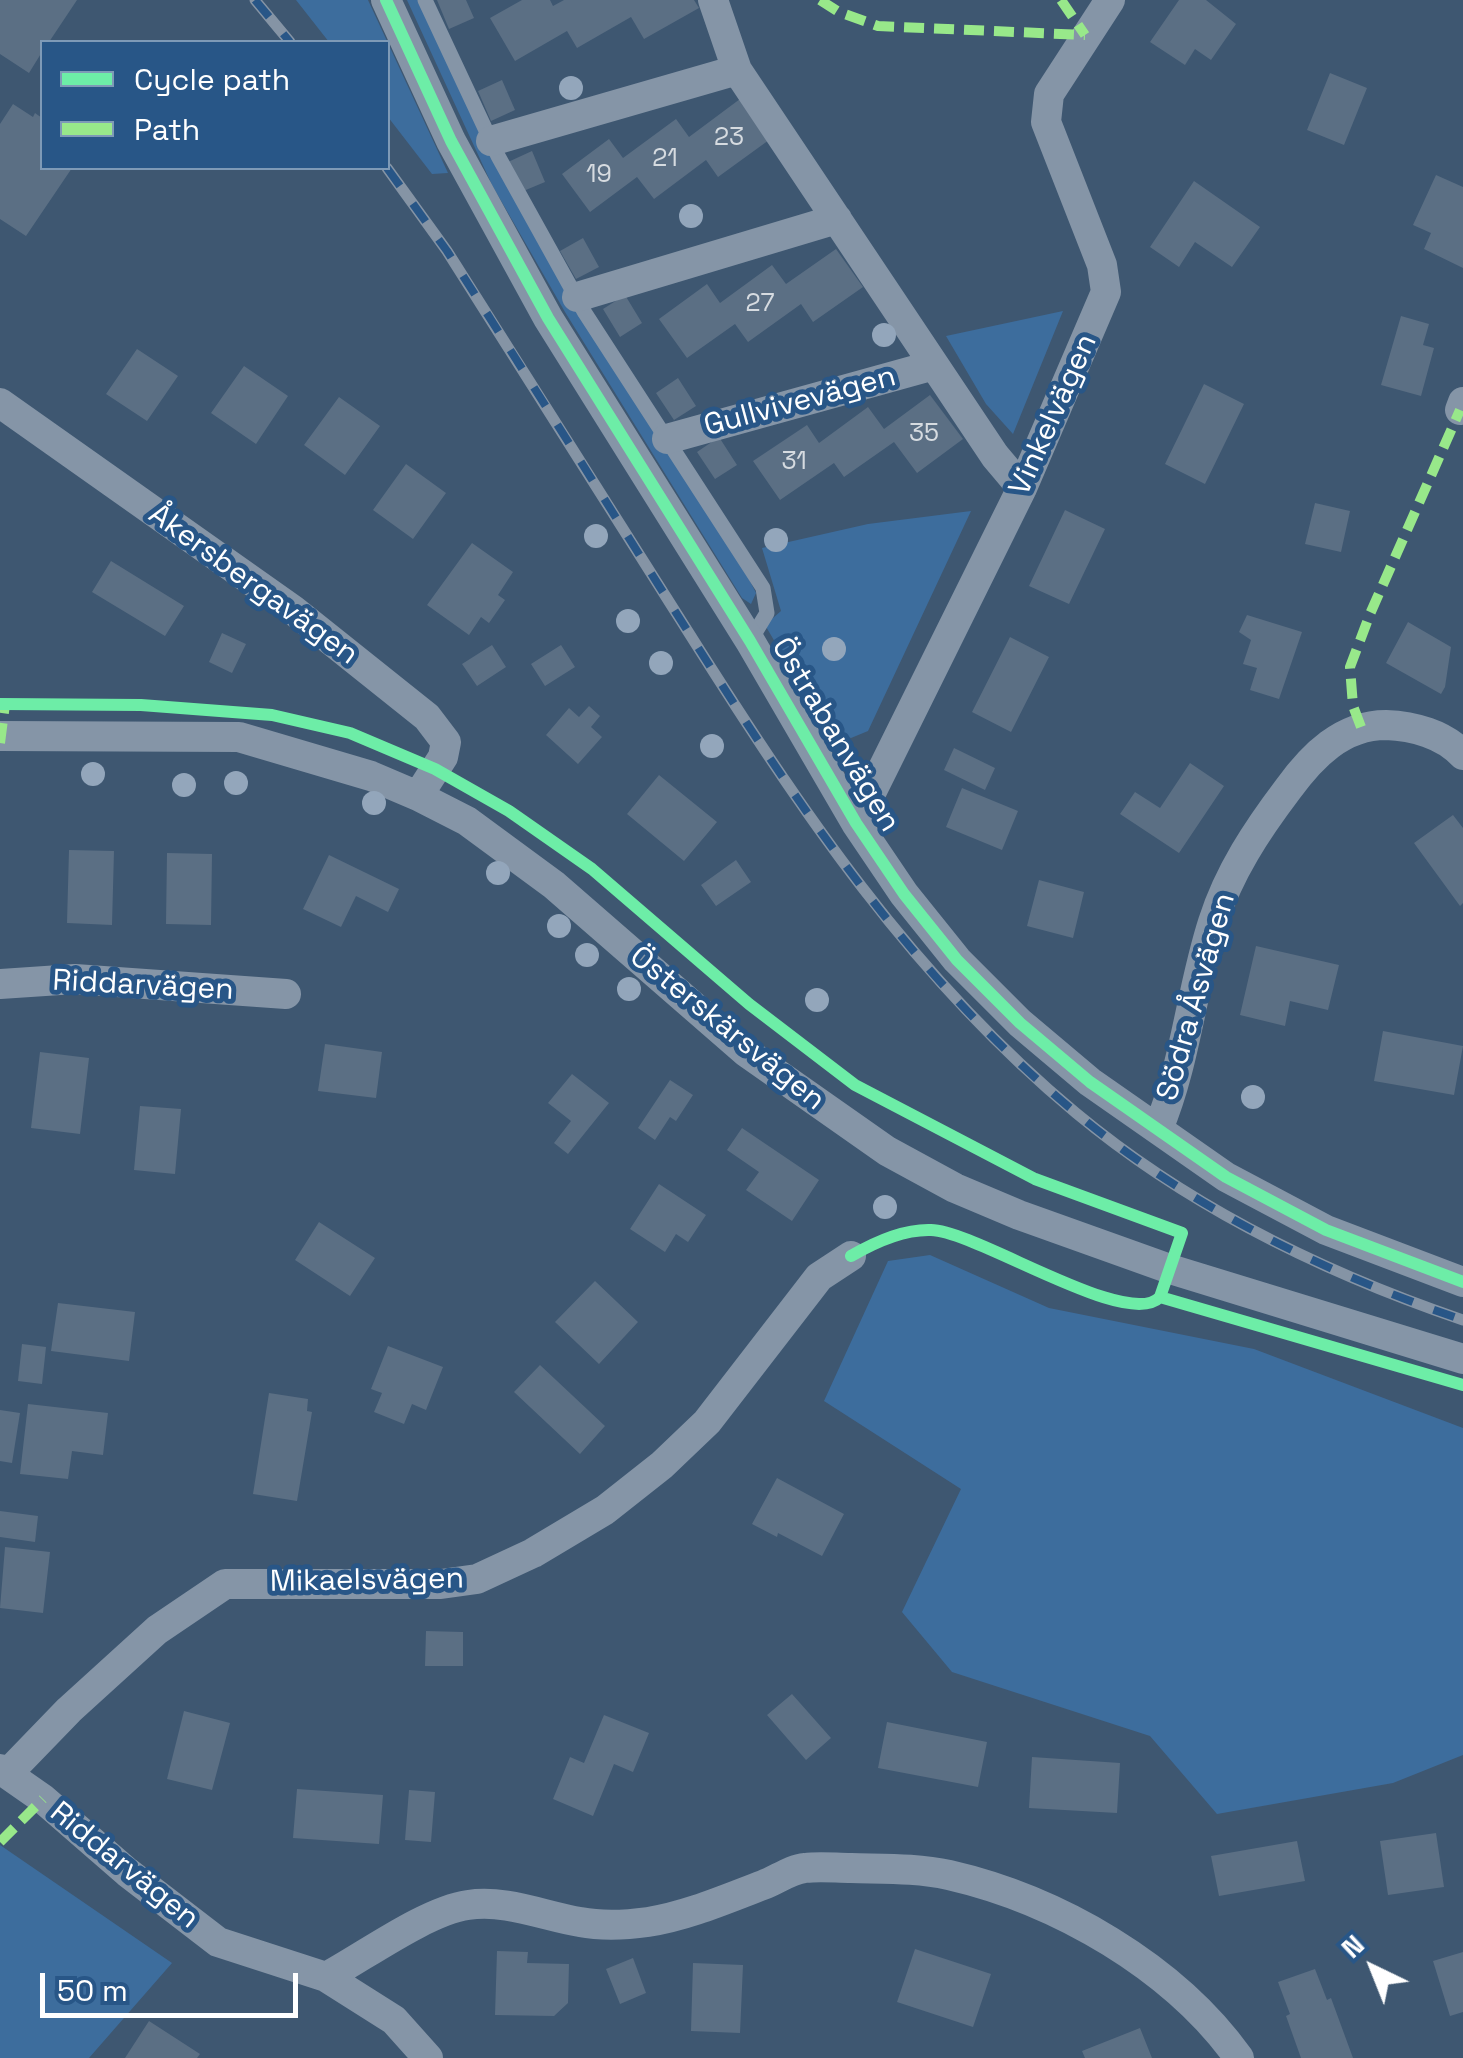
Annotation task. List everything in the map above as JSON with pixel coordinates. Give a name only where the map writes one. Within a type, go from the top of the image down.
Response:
[{"type":"street","name":"Östrabanvägen","points":[[386,0],[451,142],[548,318],[750,641],[856,823],[904,894],[969,972],[1090,1082],[1226,1177],[1326,1230],[1463,1282]]},
{"type":"street","name":"Gullvivevägen","points":[[713,0],[737,70],[994,456],[1022,488]]},
{"type":"street","name":"Vinkelvägen","points":[[856,823],[1022,488],[1106,292],[1102,265],[1046,122],[1049,94],[1110,0]]},
{"type":"street","points":[[490,142],[737,70]]},
{"type":"street","points":[[576,298],[837,218]]},
{"type":"street","name":"Gullvivevägen","points":[[667,439],[934,365]]},
{"type":"street","name":"Åkersbergavägen","points":[[0,403],[294,610],[427,717],[446,742],[443,757],[418,796]]},
{"type":"street","name":"Södra Åsvägen","points":[[1158,1128],[1172,1094],[1212,923],[1226,888],[1242,854],[1309,760],[1338,738],[1362,727],[1384,725],[1422,731],[1463,754]]},
{"type":"street","name":"Österskärsvägen","points":[[0,736],[239,737],[371,776],[418,796],[467,822],[554,885],[746,1052],[887,1151],[956,1188],[1019,1215],[1170,1270],[1463,1359]]},
{"type":"street","name":"Riddarvägen","points":[[0,984],[75,979],[286,994]]},
{"type":"street","name":"Mikaelsvägen","points":[[4,1771],[157,1630],[225,1584],[441,1584],[477,1579],[533,1553],[606,1510],[707,1422],[819,1277],[851,1256]]},
{"type":"street","name":"Riddarvägen","points":[[4,1771],[218,1942],[326,1978],[394,2020],[428,2058]]},
{"type":"street","points":[[326,1978],[444,1911],[470,1904],[514,1907],[583,1923],[646,1922],[767,1884],[802,1868],[910,1869],[949,1875],[1021,1899],[1116,1946],[1181,1993],[1216,2028],[1238,2058]]},
{"type":"lane","points":[[425,0],[490,142],[576,298],[763,588],[767,613],[750,641]]},
{"type":"shaded area","points":[[296,0],[368,0],[386,40],[327,40]]},
{"type":"shaded area","points":[[407,0],[422,0],[501,175],[741,563],[756,593],[751,604],[742,598],[565,312],[492,185]]},
{"type":"shaded area","points":[[390,47],[448,173],[432,174],[390,120]]},
{"type":"shaded area","points":[[1063,311],[1013,434],[986,404],[946,336]]},
{"type":"shaded area","points":[[971,511],[868,731],[851,738],[826,729],[765,625],[781,611],[762,548],[868,524]]},
{"type":"shaded area","points":[[930,1255],[1049,1308],[1254,1349],[1463,1428],[1463,1755],[1393,1783],[1217,1814],[1150,1736],[952,1672],[902,1612],[961,1489],[824,1401],[888,1261]]},
{"type":"shaded area","points":[[0,1845],[172,1963],[89,2058],[0,2058]]},
{"type":"building","points":[[0,0],[77,0],[50,40],[40,40],[40,55],[29,73],[0,54]]},
{"type":"building","points":[[437,0],[466,0],[474,18],[449,29]]},
{"type":"building","points":[[522,0],[550,0],[553,6],[564,0],[694,0],[699,8],[644,39],[631,17],[577,48],[567,31],[515,61],[490,18]]},
{"type":"building","points":[[1179,0],[1206,0],[1236,24],[1211,60],[1195,49],[1185,65],[1150,42]]},
{"type":"building","points":[[1330,73],[1367,88],[1344,145],[1307,130]]},
{"type":"building","points":[[502,80],[515,110],[491,121],[478,91]]},
{"type":"building","points":[[740,99],[769,140],[718,177],[706,160],[654,199],[637,177],[590,212],[562,174],[609,139],[623,158],[676,119],[689,137]]},
{"type":"building","points":[[13,104],[33,117],[35,113],[40,117],[40,170],[71,170],[26,236],[0,219],[0,124]]},
{"type":"building","points":[[532,151],[545,182],[521,192],[508,162]]},
{"type":"building","points":[[1436,175],[1463,187],[1463,268],[1424,249],[1431,233],[1413,225]]},
{"type":"building","points":[[1194,181],[1260,227],[1232,267],[1195,242],[1179,267],[1150,247]]},
{"type":"building","points":[[583,238],[599,267],[576,279],[560,251]]},
{"type":"building","points":[[836,249],[863,287],[813,322],[801,304],[748,342],[735,324],[687,358],[659,319],[707,284],[720,303],[772,265],[786,284]]},
{"type":"building","points":[[625,295],[642,323],[620,337],[603,309]]},
{"type":"building","points":[[1401,316],[1429,324],[1423,345],[1434,348],[1421,396],[1381,385]]},
{"type":"building","points":[[137,349],[178,376],[147,421],[106,394]]},
{"type":"building","points":[[244,366],[288,396],[256,444],[211,413]]},
{"type":"building","points":[[678,378],[696,406],[674,420],[656,393]]},
{"type":"building","points":[[1204,384],[1244,404],[1205,484],[1165,464]]},
{"type":"building","points":[[930,395],[963,439],[917,473],[894,442],[844,477],[834,463],[780,500],[753,461],[807,425],[819,443],[868,407],[884,429]]},
{"type":"building","points":[[339,397],[380,426],[345,475],[304,445]]},
{"type":"building","points":[[719,437],[737,465],[715,479],[697,452]]},
{"type":"building","points":[[406,464],[446,493],[413,539],[373,510]]},
{"type":"building","points":[[1315,503],[1350,511],[1341,552],[1305,544]]},
{"type":"building","points":[[1065,510],[1105,529],[1069,604],[1029,586]]},
{"type":"building","points":[[472,543],[513,572],[498,595],[505,600],[489,623],[481,617],[469,635],[427,605]]},
{"type":"building","points":[[111,561],[184,606],[165,636],[92,592]]},
{"type":"building","points":[[1247,615],[1302,632],[1279,699],[1250,690],[1257,668],[1243,664],[1251,640],[1239,632]]},
{"type":"building","points":[[1408,622],[1451,647],[1441,694],[1386,663]]},
{"type":"building","points":[[222,633],[246,644],[232,673],[209,662]]},
{"type":"building","points":[[1010,637],[1049,657],[1011,732],[972,712]]},
{"type":"building","points":[[492,645],[506,667],[477,686],[462,664]]},
{"type":"building","points":[[561,645],[575,667],[545,686],[531,664]]},
{"type":"building","points":[[589,706],[600,716],[591,727],[602,737],[578,764],[546,735],[569,708],[579,717]]},
{"type":"building","points":[[954,748],[995,768],[985,790],[944,770]]},
{"type":"building","points":[[1190,763],[1224,786],[1179,853],[1120,814],[1135,792],[1160,808]]},
{"type":"building","points":[[659,775],[717,822],[684,861],[627,814]]},
{"type":"building","points":[[962,788],[1018,811],[1002,850],[946,827]]},
{"type":"building","points":[[1453,815],[1463,828],[1460,906],[1414,843]]},
{"type":"building","points":[[69,850],[114,851],[112,925],[67,923]]},
{"type":"building","points":[[167,853],[212,854],[211,925],[166,924]]},
{"type":"building","points":[[329,855],[399,889],[388,912],[356,896],[341,927],[303,909]]},
{"type":"building","points":[[736,860],[751,882],[716,906],[701,885]]},
{"type":"building","points":[[1039,880],[1084,892],[1073,938],[1027,926]]},
{"type":"building","points":[[1256,946],[1339,965],[1328,1010],[1290,1001],[1285,1026],[1240,1015]]},
{"type":"building","points":[[1383,1031],[1463,1046],[1454,1095],[1374,1081]]},
{"type":"building","points":[[325,1044],[382,1052],[376,1098],[318,1091]]},
{"type":"building","points":[[40,1052],[89,1058],[80,1134],[31,1128]]},
{"type":"building","points":[[572,1074],[609,1103],[568,1154],[554,1143],[571,1121],[548,1103]]},
{"type":"building","points":[[670,1080],[693,1095],[676,1121],[670,1117],[655,1140],[638,1128]]},
{"type":"building","points":[[140,1106],[181,1109],[175,1174],[134,1170]]},
{"type":"building","points":[[742,1128],[819,1180],[792,1221],[746,1190],[759,1172],[727,1150]]},
{"type":"building","points":[[659,1184],[706,1215],[688,1242],[676,1234],[665,1252],[630,1229]]},
{"type":"building","points":[[319,1222],[375,1258],[350,1296],[295,1260]]},
{"type":"building","points":[[595,1281],[638,1322],[599,1364],[555,1322]]},
{"type":"building","points":[[58,1303],[135,1312],[129,1361],[51,1351]]},
{"type":"building","points":[[22,1344],[46,1347],[42,1384],[18,1381]]},
{"type":"building","points":[[388,1346],[443,1367],[426,1410],[412,1404],[404,1424],[374,1412],[382,1393],[371,1389]]},
{"type":"building","points":[[540,1365],[605,1426],[580,1454],[514,1392]]},
{"type":"building","points":[[269,1393],[308,1399],[307,1411],[312,1412],[297,1501],[253,1494]]},
{"type":"building","points":[[28,1404],[108,1413],[103,1455],[72,1451],[68,1479],[20,1474]]},
{"type":"building","points":[[0,1410],[20,1413],[12,1463],[0,1461]]},
{"type":"building","points":[[777,1478],[844,1514],[822,1556],[752,1524]]},
{"type":"building","points":[[0,1511],[38,1516],[35,1542],[0,1537]]},
{"type":"building","points":[[5,1547],[50,1552],[43,1613],[0,1608]]},
{"type":"building","points":[[426,1631],[463,1632],[463,1666],[425,1666]]},
{"type":"building","points":[[792,1694],[831,1738],[806,1760],[767,1715]]},
{"type":"building","points":[[184,1711],[230,1723],[212,1790],[167,1779]]},
{"type":"building","points":[[604,1715],[649,1733],[633,1772],[614,1764],[593,1816],[553,1799],[570,1757],[584,1763]]},
{"type":"building","points":[[887,1722],[987,1742],[978,1787],[878,1768]]},
{"type":"building","points":[[1032,1757],[1120,1763],[1117,1813],[1029,1808]]},
{"type":"building","points":[[297,1789],[383,1795],[379,1844],[293,1838]]},
{"type":"building","points":[[409,1790],[435,1792],[431,1842],[405,1840]]},
{"type":"building","points":[[1436,1833],[1444,1887],[1388,1895],[1380,1841]]},
{"type":"building","points":[[1297,1841],[1305,1881],[1219,1896],[1211,1856]]},
{"type":"building","points":[[915,1949],[991,1974],[973,2027],[897,2002]]},
{"type":"building","points":[[497,1951],[528,1952],[527,1963],[569,1964],[568,2003],[554,2016],[495,2015]]},
{"type":"building","points":[[1463,1952],[1463,2012],[1450,2016],[1433,1961]]},
{"type":"building","points":[[633,1958],[646,1993],[620,2004],[606,1969]]},
{"type":"building","points":[[693,1963],[743,1965],[740,2033],[691,2031]]},
{"type":"building","points":[[1315,1969],[1327,2000],[1331,1998],[1353,2058],[1301,2058],[1278,1982]]},
{"type":"building","points":[[149,2021],[200,2054],[197,2058],[125,2058]]},
{"type":"building","points":[[1140,2028],[1152,2058],[1085,2058],[1082,2051]]},
{"type":"railway","points":[[255,0],[288,40]]},
{"type":"railway","points":[[388,170],[447,251],[772,762],[862,888],[962,1005],[1076,1113],[1165,1178],[1310,1259],[1463,1320]]},
{"type":"marked path","points":[[820,0],[839,12],[878,26],[1085,35]]},
{"type":"marked path","points":[[1061,0],[1085,35]]},
{"type":"marked path","points":[[1361,727],[1353,706],[1350,667],[1460,410]]},
{"type":"marked path","points":[[0,743],[5,704]]},
{"type":"marked path","points":[[0,1842],[43,1799]]},
{"type":"cycle path","points":[[386,0],[451,141],[548,318],[750,641],[856,823],[904,894],[957,960],[1020,1023],[1090,1082],[1226,1177],[1326,1230],[1463,1282]]},
{"type":"cycle path","points":[[0,704],[141,705],[272,715],[350,733],[435,769],[509,811],[592,869],[749,1004],[855,1085],[1035,1179],[1182,1233],[1160,1297],[1143,1304],[1086,1291],[982,1246],[931,1230],[890,1237],[851,1256]]},
{"type":"cycle path","points":[[1160,1297],[1463,1385]]}]
